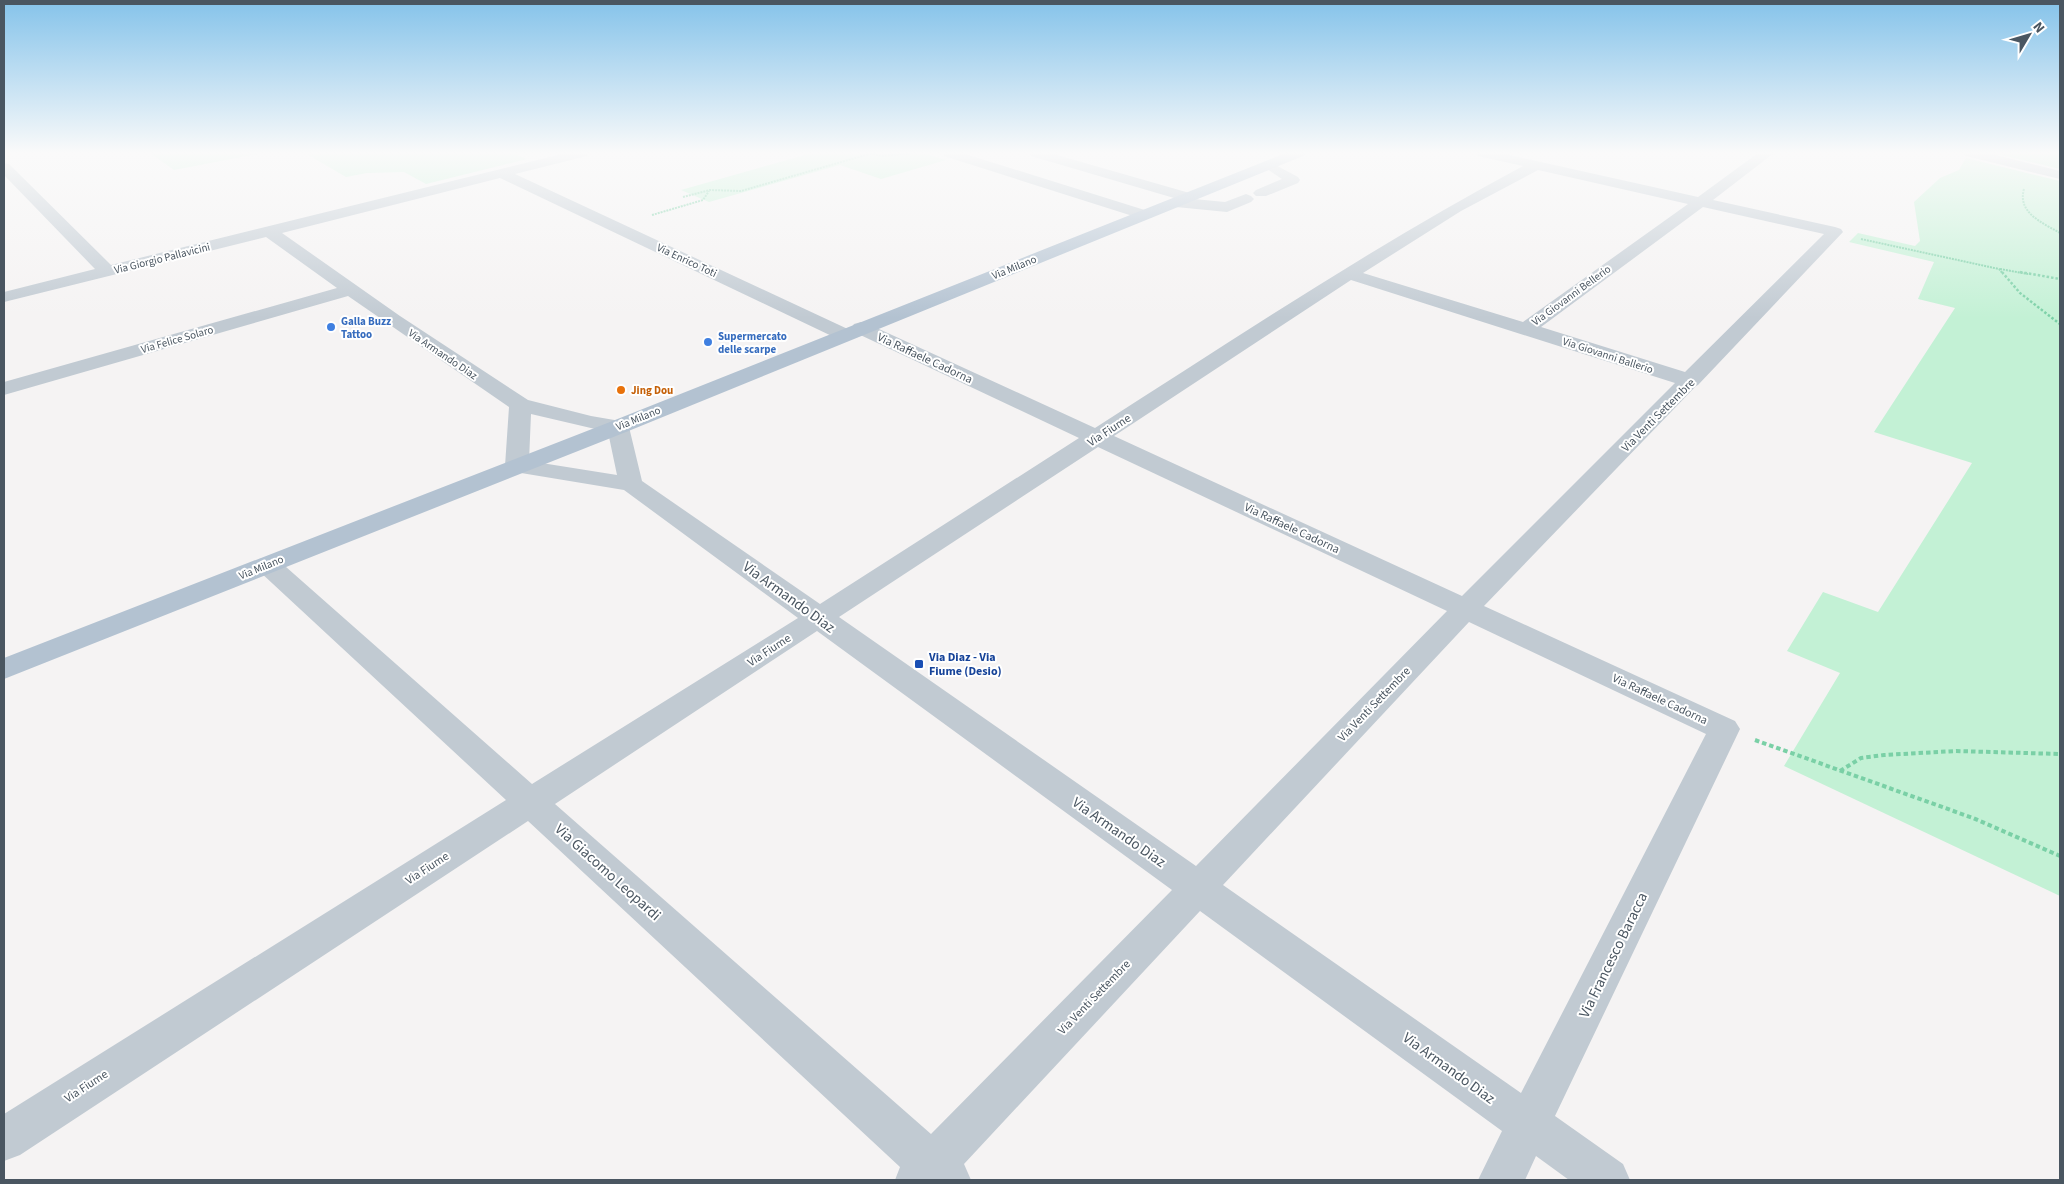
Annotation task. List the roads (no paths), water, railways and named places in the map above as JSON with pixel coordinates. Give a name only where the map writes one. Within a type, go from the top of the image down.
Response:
[{"type":"main road","name":"Via Milano","points":[[4,669],[618,427],[1160,208]]},
{"type":"street","points":[[45,208],[107,271]]},
{"type":"street","name":"Via Giorgio Pallavicini","points":[[4,297],[359,208]]},
{"type":"street","name":"Via Enrico Toti","points":[[578,208],[853,332]]},
{"type":"street","points":[[1127,208],[1145,214]]},
{"type":"street","name":"Via Fiume","points":[[4,1139],[818,618],[1349,274],[1456,208]]},
{"type":"street","name":"Via Giovanni Bellerio","points":[[1349,274],[1526,329],[1688,208]]},
{"type":"street","name":"Via Venti Settembre","points":[[933,1175],[1198,889],[1465,609],[1691,381],[1835,232],[1730,208]]},
{"type":"street","name":"Via Armando Diaz","points":[[269,231],[350,290],[520,406],[592,423],[618,427]]},
{"type":"street","name":"Via Felice Solaro","points":[[4,389],[350,290]]},
{"type":"street","name":"Via Giovanni Ballerio","points":[[1526,329],[1691,381]]},
{"type":"street","name":"Via Raffaele Cadorna","points":[[853,332],[1098,437],[1724,729]]},
{"type":"street","points":[[517,466],[520,406]]},
{"type":"street","points":[[618,427],[631,484]]},
{"type":"street","name":"Via Armando Diaz","points":[[517,466],[631,484],[1607,1180]]},
{"type":"street","name":"Via Giacomo Leopardi","points":[[268,564],[530,802],[933,1175]]},
{"type":"street","name":"Via Francesco Baracca","points":[[1501,1180],[1724,729]]},
{"type":"place","name":"Galla Buzz Tattoo","points":[[331,327]]},
{"type":"place","name":"Supermercato delle scarpe","points":[[708,342]]},
{"type":"place","name":"Jing Dou","points":[[621,390]]},
{"type":"place","name":"Via Diaz - Via Fiume (Desio)","points":[[919,664]]}]
